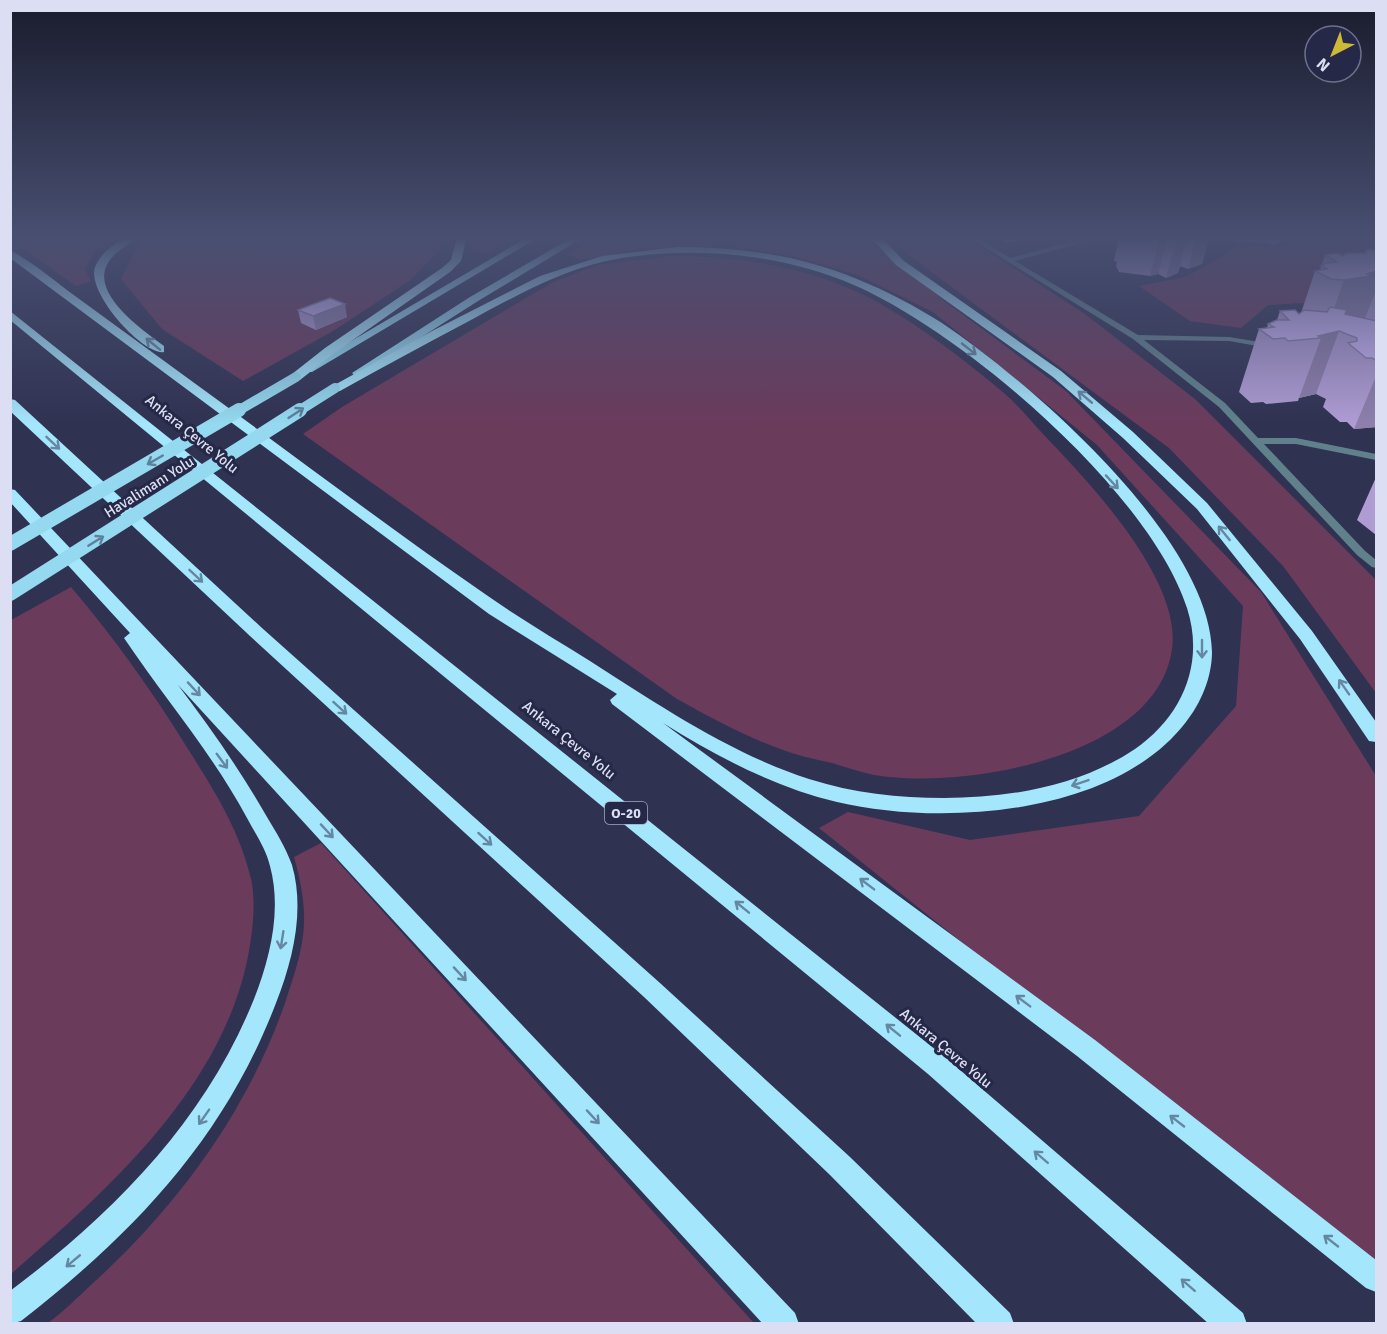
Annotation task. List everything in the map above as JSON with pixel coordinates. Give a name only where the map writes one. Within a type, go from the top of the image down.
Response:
[{"type":"highway","points":[[72,299],[769,810],[1058,1027],[1377,1278]]},
{"type":"highway","points":[[107,299],[137,330],[311,475]]},
{"type":"highway","points":[[296,377],[328,351],[403,299]]},
{"type":"highway","name":"Havalimanı Yolu","points":[[10,544],[429,299]]},
{"type":"highway","name":"Havalimanı Yolu","points":[[10,594],[474,299]]},
{"type":"highway","points":[[335,388],[502,299]]},
{"type":"highway","points":[[486,603],[640,701],[722,748],[770,772],[814,789],[904,803],[955,805],[1040,795],[1115,770],[1144,754],[1172,729],[1191,701],[1199,677],[1203,651],[1200,621],[1179,570],[1131,503],[1055,423],[951,335],[892,299]]},
{"type":"highway","points":[[951,299],[1057,374],[1128,435],[1202,506],[1306,635],[1377,736]]},
{"type":"highway","name":"Ankara Çevre Yolu","points":[[10,314],[937,1066],[1232,1323]]},
{"type":"highway","points":[[10,404],[256,633],[652,990],[840,1166],[999,1323]]},
{"type":"highway","points":[[10,493],[783,1323]]},
{"type":"highway","points":[[10,1310],[75,1260],[115,1222],[159,1176],[190,1137],[221,1094],[245,1051],[262,1014],[283,939],[285,903],[281,866],[244,791],[90,578]]},
{"type":"street","points":[[1074,299],[1136,337],[1222,405],[1361,553],[1377,565]]},
{"type":"street","points":[[1136,337],[1229,339],[1274,347]]},
{"type":"street","points":[[1257,441],[1296,441],[1377,457]]},
{"type":"shaded area","points":[[138,299],[381,299],[333,331],[243,381],[162,329]]},
{"type":"shaded area","points":[[524,299],[872,299],[919,328],[1004,393],[1084,478],[1128,533],[1162,592],[1171,622],[1172,649],[1158,686],[1131,717],[1094,741],[1050,758],[1003,770],[956,777],[911,778],[874,775],[798,755],[739,732],[677,699],[303,434],[342,407]]},
{"type":"shaded area","points":[[907,299],[943,299],[1066,391],[1261,592],[1376,776],[1376,1274],[819,828],[848,812],[970,840],[1139,816],[1236,706],[1243,606],[1097,445],[933,312]]},
{"type":"shaded area","points":[[968,299],[1062,299],[1085,314],[1195,399],[1376,580],[1376,693],[1283,566],[1169,448]]},
{"type":"shaded area","points":[[1158,299],[1364,299],[1333,305],[1300,303],[1268,305],[1241,328],[1190,321]]},
{"type":"shaded area","points":[[71,587],[147,686],[198,764],[225,811],[240,844],[251,879],[253,924],[249,951],[236,1000],[215,1046],[189,1090],[158,1131],[123,1170],[86,1207],[11,1274],[11,620]]},
{"type":"shaded area","points":[[321,843],[754,1323],[48,1323],[70,1305],[153,1223],[206,1156],[230,1120],[269,1043],[285,1003],[300,954],[304,907],[294,857]]},
{"type":"building","points":[[327,299],[345,304],[313,316],[298,310]]},
{"type":"building","points":[[1330,307],[1347,310],[1345,314],[1377,321],[1377,361],[1366,358],[1348,343],[1357,341],[1357,338],[1339,331],[1318,336],[1321,338],[1288,341],[1285,338],[1273,339],[1259,329],[1274,327],[1268,324],[1277,320],[1289,320],[1280,311],[1295,310],[1299,314],[1304,310],[1327,312]]}]
